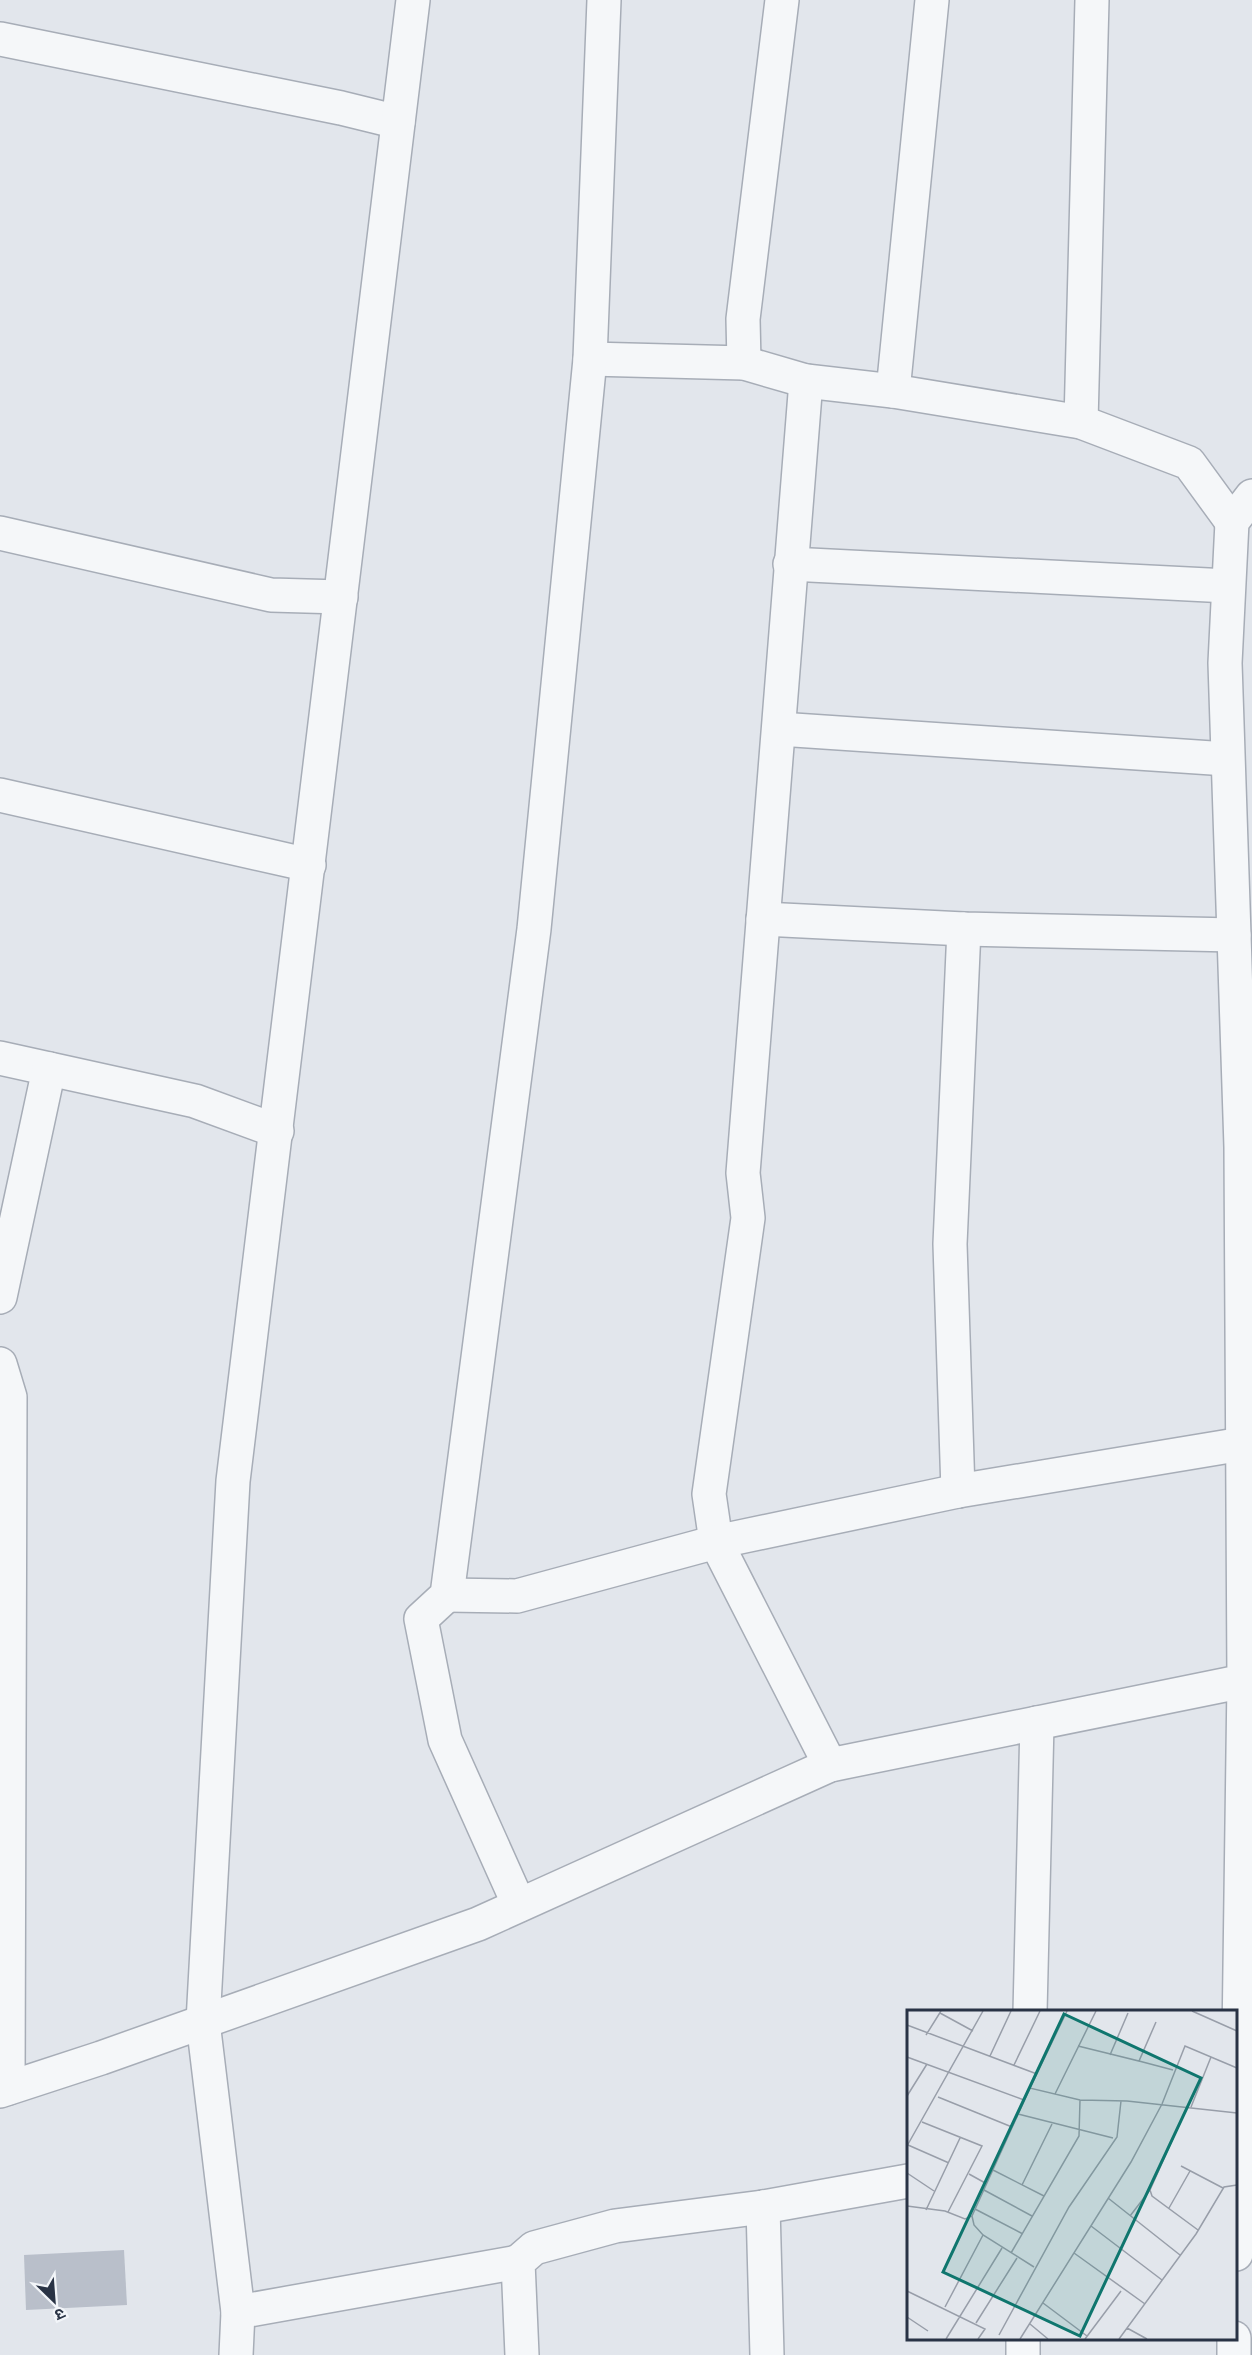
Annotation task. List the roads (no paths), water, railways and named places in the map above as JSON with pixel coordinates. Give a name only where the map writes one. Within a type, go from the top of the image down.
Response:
[{"type":"street","points":[[236,2355],[238,2312],[202,2022],[233,1481],[412,0]]},
{"type":"street","points":[[519,1905],[445,1740],[420,1619],[447,1594],[534,929],[590,359],[604,0]]},
{"type":"street","points":[[744,363],[743,319],[782,0]]},
{"type":"street","points":[[893,391],[932,0]]},
{"type":"street","points":[[1081,422],[1092,0]]},
{"type":"street","points":[[0,39],[341,108],[398,122]]},
{"type":"street","points":[[590,359],[744,363],[806,381],[893,391],[1081,422],[1189,463],[1232,522]]},
{"type":"street","points":[[806,381],[743,1173],[748,1218],[709,1494],[716,1542],[830,1765]]},
{"type":"street","points":[[1237,2213],[1247,1808],[1244,1682],[1248,1572],[1242,1444],[1247,1327],[1234,935],[1241,816],[1227,759],[1225,663],[1232,522],[1252,496]]},
{"type":"street","points":[[0,533],[272,595],[341,597]]},
{"type":"street","points":[[790,564],[1228,586]]},
{"type":"street","points":[[779,729],[1227,759]]},
{"type":"street","points":[[0,795],[309,864]]},
{"type":"street","points":[[763,919],[964,929],[1234,935]]},
{"type":"street","points":[[958,1491],[950,1244],[964,929]]},
{"type":"street","points":[[0,1058],[195,1101],[277,1131]]},
{"type":"street","points":[[0,1297],[49,1069]]},
{"type":"street","points":[[0,1364],[10,1397],[4,2089],[202,2022],[478,1924],[830,1765],[1244,1682]]},
{"type":"street","points":[[447,1594],[517,1596],[716,1542],[958,1491],[1242,1444]]},
{"type":"street","points":[[1030,2010],[1037,1723]]},
{"type":"street","points":[[238,2312],[518,2262],[534,2248],[615,2226],[763,2207],[907,2181]]},
{"type":"street","points":[[763,2207],[767,2355]]},
{"type":"street","points":[[518,2262],[522,2355]]}]
